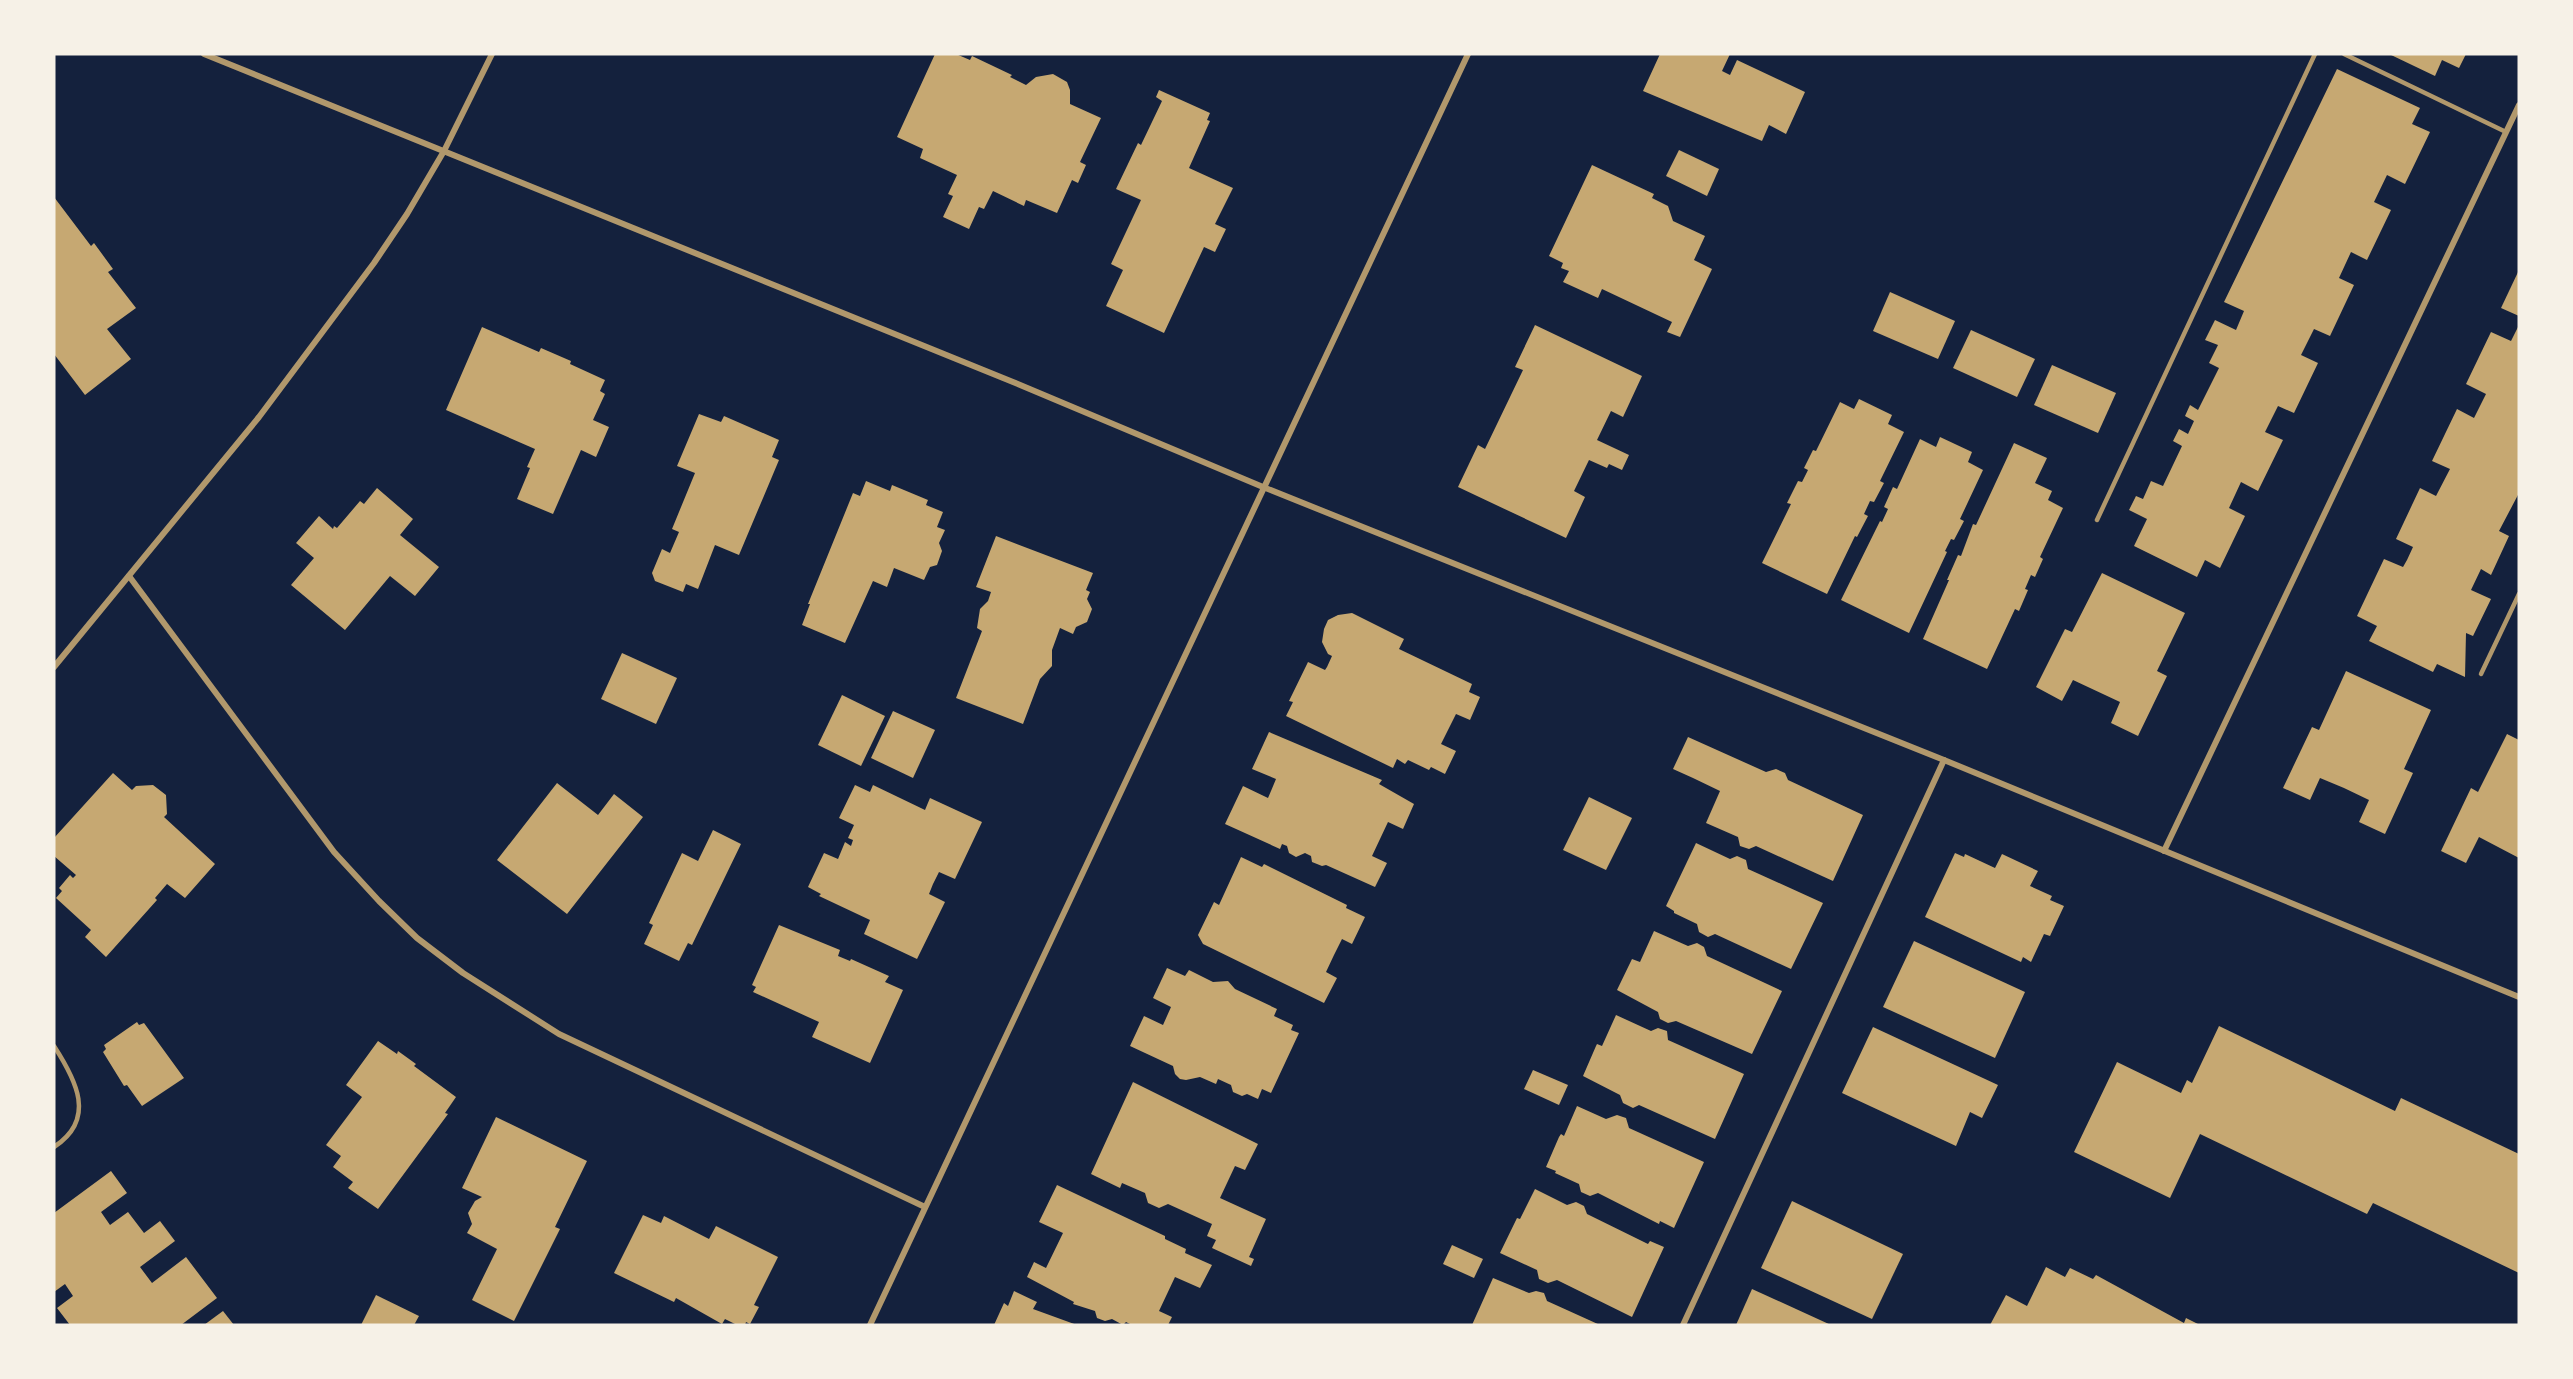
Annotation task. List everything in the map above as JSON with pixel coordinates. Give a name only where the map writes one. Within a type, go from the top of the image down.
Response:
[{"type":"street","points":[[204,54],[991,373],[1263,487],[1944,760],[2519,997]]},
{"type":"street","points":[[54,667],[259,417],[374,263],[407,214],[444,151],[492,54]]},
{"type":"street","points":[[870,1325],[1467,54]]},
{"type":"street","points":[[2164,851],[2519,105]]},
{"type":"street","points":[[129,576],[334,852],[379,902],[417,938],[472,979],[559,1034],[925,1207]]},
{"type":"street","points":[[1683,1325],[1944,760]]},
{"type":"lane","points":[[2097,520],[2315,54]]},
{"type":"lane","points":[[2344,54],[2506,132]]},
{"type":"lane","points":[[2481,674],[2519,594]]},
{"type":"lane","points":[[54,1147],[64,1140],[77,1124],[80,1101],[75,1081],[55,1051]]},
{"type":"building","points":[[935,54],[956,54],[970,60],[972,56],[1012,75],[1010,77],[1026,85],[1036,77],[1053,74],[1067,82],[1070,90],[1070,104],[1101,118],[1080,162],[1086,165],[1078,183],[1072,180],[1057,213],[1026,200],[1024,206],[993,191],[984,209],[979,207],[969,229],[943,217],[953,196],[948,194],[957,175],[920,158],[923,149],[897,137]]},
{"type":"building","points":[[1660,54],[1730,54],[1722,71],[1730,75],[1737,60],[1805,92],[1786,134],[1769,125],[1762,141],[1643,91]]},
{"type":"building","points":[[2389,54],[2466,54],[2459,68],[2442,60],[2435,76]]},
{"type":"building","points":[[2337,69],[2420,108],[2412,124],[2430,132],[2405,184],[2387,175],[2374,202],[2391,210],[2367,260],[2351,252],[2339,278],[2354,285],[2330,336],[2314,329],[2301,355],[2318,363],[2294,413],[2278,406],[2265,432],[2283,440],[2258,491],[2241,482],[2229,508],[2245,516],[2220,568],[2205,560],[2197,577],[2134,546],[2147,519],[2129,510],[2136,496],[2143,499],[2151,481],[2163,486],[2182,446],[2173,441],[2179,429],[2188,434],[2194,421],[2185,416],[2190,405],[2198,410],[2219,368],[2209,363],[2218,345],[2205,340],[2215,320],[2236,330],[2244,311],[2224,302]]},
{"type":"building","points":[[1159,90],[1210,113],[1207,120],[1210,121],[1189,168],[1233,188],[1215,224],[1226,229],[1215,252],[1204,247],[1164,333],[1106,306],[1123,270],[1111,264],[1141,200],[1116,189],[1138,143],[1141,145],[1162,101],[1156,97]]},
{"type":"building","points":[[1679,150],[1719,169],[1707,196],[1666,176]]},
{"type":"building","points":[[1592,165],[1654,194],[1652,198],[1668,206],[1673,221],[1705,236],[1694,260],[1712,269],[1680,337],[1667,332],[1672,322],[1602,289],[1598,298],[1563,282],[1569,271],[1561,268],[1563,263],[1549,256]]},
{"type":"building","points":[[54,197],[91,246],[94,243],[113,269],[108,272],[136,308],[107,329],[131,359],[85,395],[54,354]]},
{"type":"building","points":[[2519,270],[2519,316],[2501,308]]},
{"type":"building","points":[[1890,292],[1955,321],[1938,359],[1873,331]]},
{"type":"building","points":[[1535,325],[1642,376],[1623,417],[1611,411],[1597,440],[1629,455],[1622,470],[1609,464],[1607,468],[1589,460],[1574,491],[1585,497],[1566,538],[1458,487],[1478,445],[1485,449],[1523,370],[1515,367]]},
{"type":"building","points":[[2519,325],[2519,493],[2499,531],[2509,536],[2491,575],[2481,569],[2471,590],[2491,599],[2473,636],[2466,633],[2465,677],[2437,664],[2433,672],[2369,641],[2377,626],[2357,616],[2384,559],[2403,567],[2407,560],[2413,547],[2396,539],[2420,488],[2436,496],[2450,469],[2432,461],[2457,409],[2474,418],[2486,394],[2466,384],[2491,332],[2511,341]]},
{"type":"building","points":[[482,327],[539,352],[541,348],[605,380],[600,391],[605,394],[593,420],[609,427],[596,457],[581,450],[553,514],[517,499],[535,449],[446,410]]},
{"type":"building","points":[[1971,330],[2035,359],[2017,397],[1953,368]]},
{"type":"building","points":[[2052,365],[2116,393],[2098,433],[2034,405]]},
{"type":"building","points":[[1859,399],[1892,415],[1888,424],[1904,432],[1880,481],[1884,483],[1874,502],[1870,501],[1864,514],[1868,516],[1857,537],[1855,536],[1827,594],[1762,563],[1791,504],[1787,503],[1798,481],[1802,482],[1808,470],[1804,468],[1813,450],[1816,451],[1840,402],[1854,409]]},
{"type":"building","points":[[699,414],[721,422],[724,416],[779,440],[772,457],[779,460],[739,555],[715,545],[698,589],[686,584],[683,592],[655,581],[652,573],[662,549],[670,553],[679,532],[672,529],[695,473],[677,466]]},
{"type":"building","points":[[1940,437],[1972,452],[1968,462],[1983,470],[1960,519],[1964,521],[1945,551],[1947,552],[1909,633],[1841,600],[1888,509],[1884,507],[1893,487],[1897,489],[1920,439],[1936,447]]},
{"type":"building","points":[[2014,443],[2047,458],[2035,483],[2052,491],[2048,500],[2063,508],[2040,557],[2043,559],[2035,577],[2031,575],[2025,589],[2028,590],[2019,611],[2015,609],[1987,669],[1923,639],[1958,555],[1961,556],[1973,524],[1976,525]]},
{"type":"building","points":[[866,481],[890,491],[892,485],[928,500],[926,505],[943,512],[937,527],[945,530],[939,543],[942,551],[937,565],[930,567],[924,580],[894,568],[887,587],[873,581],[845,643],[802,625],[810,604],[808,604],[853,493],[860,496]]},
{"type":"building","points":[[377,488],[413,519],[400,535],[439,567],[415,596],[390,576],[345,630],[291,585],[314,558],[296,543],[319,516],[333,529],[334,526],[337,528],[360,501],[364,504]]},
{"type":"building","points":[[996,536],[1093,573],[1086,590],[1090,592],[1087,599],[1092,609],[1087,622],[1076,627],[1073,634],[1060,628],[1052,650],[1052,666],[1040,679],[1023,724],[956,698],[982,631],[977,628],[980,609],[988,601],[991,592],[976,587]]},
{"type":"building","points":[[2102,573],[2185,613],[2157,671],[2167,676],[2138,736],[2111,723],[2120,702],[2073,680],[2062,701],[2036,687],[2065,629],[2072,632]]},
{"type":"building","points":[[1352,613],[1404,639],[1399,649],[1472,684],[1469,692],[1480,697],[1470,720],[1456,714],[1441,744],[1456,751],[1445,774],[1431,767],[1429,770],[1408,760],[1405,764],[1397,759],[1393,768],[1286,716],[1293,702],[1289,701],[1308,662],[1325,670],[1332,656],[1328,654],[1322,642],[1328,620],[1338,615]]},
{"type":"building","points":[[622,653],[677,678],[656,724],[601,699]]},
{"type":"building","points":[[2346,671],[2431,710],[2404,769],[2413,773],[2385,834],[2359,822],[2369,800],[2344,788],[2320,778],[2310,800],[2283,788],[2312,727],[2319,730]]},
{"type":"building","points":[[842,695],[885,716],[861,766],[818,745]]},
{"type":"building","points":[[893,711],[935,730],[913,778],[871,758]]},
{"type":"building","points":[[1269,732],[1382,780],[1379,784],[1414,804],[1403,829],[1388,822],[1372,856],[1387,863],[1375,887],[1326,865],[1322,866],[1312,862],[1311,856],[1305,853],[1296,857],[1289,853],[1287,846],[1282,844],[1280,849],[1225,824],[1243,786],[1268,798],[1276,779],[1252,769]]},
{"type":"building","points":[[2507,734],[2519,740],[2519,858],[2479,837],[2466,863],[2441,851],[2471,788],[2478,792]]},
{"type":"building","points":[[1688,737],[1766,772],[1776,769],[1785,773],[1788,780],[1863,815],[1833,881],[1756,846],[1749,849],[1740,846],[1738,837],[1706,823],[1720,791],[1673,769]]},
{"type":"building","points":[[113,773],[132,790],[136,786],[153,785],[166,795],[167,814],[164,817],[215,864],[185,898],[167,884],[155,898],[157,900],[106,957],[85,937],[91,930],[56,898],[62,891],[59,888],[70,875],[73,878],[76,875],[54,856],[54,838]]},
{"type":"building","points":[[557,783],[598,815],[614,794],[643,817],[567,914],[497,860]]},
{"type":"building","points":[[855,785],[870,792],[873,785],[925,810],[930,798],[982,822],[955,879],[939,872],[933,884],[929,894],[945,902],[917,959],[864,934],[870,920],[819,896],[821,894],[808,887],[824,853],[838,859],[845,842],[851,846],[853,840],[848,838],[854,825],[839,818]]},
{"type":"building","points":[[1589,797],[1632,818],[1606,870],[1563,850]]},
{"type":"building","points":[[713,830],[741,844],[692,945],[688,943],[679,961],[644,944],[653,925],[649,923],[682,853],[698,861]]},
{"type":"building","points":[[1696,843],[1730,859],[1737,856],[1746,860],[1748,869],[1823,903],[1791,969],[1715,934],[1708,937],[1699,932],[1697,924],[1674,913],[1666,906]]},
{"type":"building","points":[[1955,853],[1964,857],[1965,854],[1995,868],[2002,854],[2038,871],[2030,886],[2052,896],[2050,900],[2064,906],[2050,936],[2044,934],[2031,962],[2023,957],[2021,962],[1925,917]]},
{"type":"building","points":[[1241,857],[1262,867],[1264,864],[1347,905],[1346,908],[1365,917],[1352,944],[1342,939],[1334,955],[1326,972],[1337,978],[1324,1003],[1203,944],[1198,935],[1214,902],[1219,905]]},
{"type":"building","points":[[779,925],[840,950],[838,956],[850,961],[851,959],[889,976],[885,982],[903,990],[870,1063],[812,1037],[819,1022],[753,992],[756,987],[752,985]]},
{"type":"building","points":[[1654,931],[1688,946],[1697,943],[1704,947],[1707,956],[1782,991],[1752,1054],[1676,1021],[1668,1023],[1660,1019],[1658,1012],[1617,990],[1632,959],[1640,962]]},
{"type":"building","points":[[1914,941],[2025,992],[1995,1058],[1883,1007]]},
{"type":"building","points":[[1167,968],[1185,976],[1189,970],[1213,982],[1228,981],[1235,989],[1277,1009],[1274,1016],[1293,1025],[1291,1030],[1299,1033],[1271,1093],[1262,1089],[1258,1099],[1247,1094],[1242,1096],[1233,1092],[1231,1085],[1218,1079],[1216,1084],[1200,1077],[1180,1079],[1175,1074],[1173,1066],[1130,1046],[1144,1016],[1163,1025],[1171,1007],[1153,998]]},
{"type":"building","points":[[1616,1015],[1651,1031],[1658,1028],[1667,1031],[1668,1040],[1744,1074],[1715,1139],[1639,1105],[1633,1108],[1623,1103],[1620,1095],[1583,1076],[1597,1044],[1602,1046]]},
{"type":"building","points":[[137,1022],[139,1025],[144,1023],[184,1078],[142,1106],[127,1085],[124,1086],[103,1052],[106,1049],[104,1045]]},
{"type":"building","points":[[2219,1026],[2395,1111],[2401,1098],[2519,1154],[2519,1273],[2373,1203],[2367,1214],[2200,1134],[2170,1198],[2074,1152],[2117,1062],[2181,1093],[2187,1080],[2192,1083]]},
{"type":"building","points":[[1873,1027],[1998,1085],[1982,1118],[1970,1112],[1956,1146],[1842,1093]]},
{"type":"building","points":[[378,1041],[397,1054],[398,1051],[416,1064],[414,1066],[456,1097],[445,1113],[448,1114],[378,1209],[348,1188],[353,1182],[333,1167],[341,1156],[326,1145],[362,1097],[346,1085]]},
{"type":"building","points":[[1533,1070],[1568,1085],[1559,1105],[1524,1089]]},
{"type":"building","points":[[1133,1082],[1258,1144],[1245,1170],[1235,1166],[1220,1198],[1266,1219],[1249,1257],[1254,1259],[1251,1266],[1212,1248],[1216,1240],[1207,1236],[1212,1224],[1168,1204],[1159,1208],[1148,1203],[1145,1193],[1122,1183],[1120,1188],[1091,1174]]},
{"type":"building","points":[[1577,1106],[1606,1119],[1617,1115],[1626,1118],[1629,1128],[1704,1162],[1674,1228],[1660,1221],[1659,1224],[1598,1193],[1590,1196],[1581,1192],[1579,1184],[1546,1167],[1559,1137],[1561,1134],[1564,1136]]},
{"type":"building","points":[[496,1117],[587,1161],[555,1227],[560,1229],[514,1321],[472,1300],[497,1249],[467,1233],[472,1224],[468,1213],[475,1201],[482,1197],[462,1188]]},
{"type":"building","points":[[111,1171],[127,1193],[101,1212],[110,1225],[128,1212],[144,1233],[160,1221],[175,1241],[140,1267],[152,1283],[186,1257],[217,1298],[181,1325],[70,1325],[57,1308],[73,1296],[65,1284],[54,1292],[54,1213]]},
{"type":"building","points":[[1057,1185],[1165,1236],[1165,1239],[1186,1249],[1185,1253],[1212,1265],[1200,1288],[1175,1277],[1159,1311],[1172,1317],[1168,1325],[1132,1325],[1126,1322],[1123,1325],[1112,1319],[1105,1321],[1097,1318],[1095,1311],[1073,1304],[1074,1302],[1027,1277],[1034,1262],[1046,1268],[1063,1233],[1039,1222]]},
{"type":"building","points":[[1535,1189],[1567,1205],[1576,1202],[1584,1206],[1587,1214],[1648,1244],[1650,1241],[1664,1247],[1632,1317],[1557,1280],[1548,1283],[1539,1279],[1537,1270],[1500,1253],[1517,1218],[1520,1219]]},
{"type":"building","points":[[1792,1201],[1903,1254],[1872,1319],[1761,1268]]},
{"type":"building","points":[[643,1215],[661,1223],[664,1216],[709,1239],[716,1226],[778,1257],[754,1305],[759,1307],[750,1324],[746,1322],[745,1325],[737,1325],[725,1319],[722,1324],[676,1298],[674,1302],[614,1273]]},
{"type":"building","points":[[1452,1245],[1483,1259],[1474,1278],[1443,1264]]},
{"type":"building","points":[[2046,1267],[2065,1277],[2070,1268],[2093,1279],[2096,1275],[2184,1323],[2186,1318],[2200,1325],[1990,1325],[2006,1295],[2027,1306]]},
{"type":"building","points":[[1493,1278],[1529,1293],[1536,1291],[1544,1293],[1547,1301],[1600,1325],[1472,1325]]},
{"type":"building","points":[[1752,1289],[1831,1325],[1736,1325]]},
{"type":"building","points":[[1014,1291],[1037,1302],[1033,1309],[1077,1325],[994,1325],[1004,1303],[1008,1306]]},
{"type":"building","points":[[376,1295],[419,1316],[414,1325],[361,1325]]},
{"type":"building","points":[[223,1311],[234,1325],[204,1325]]}]
